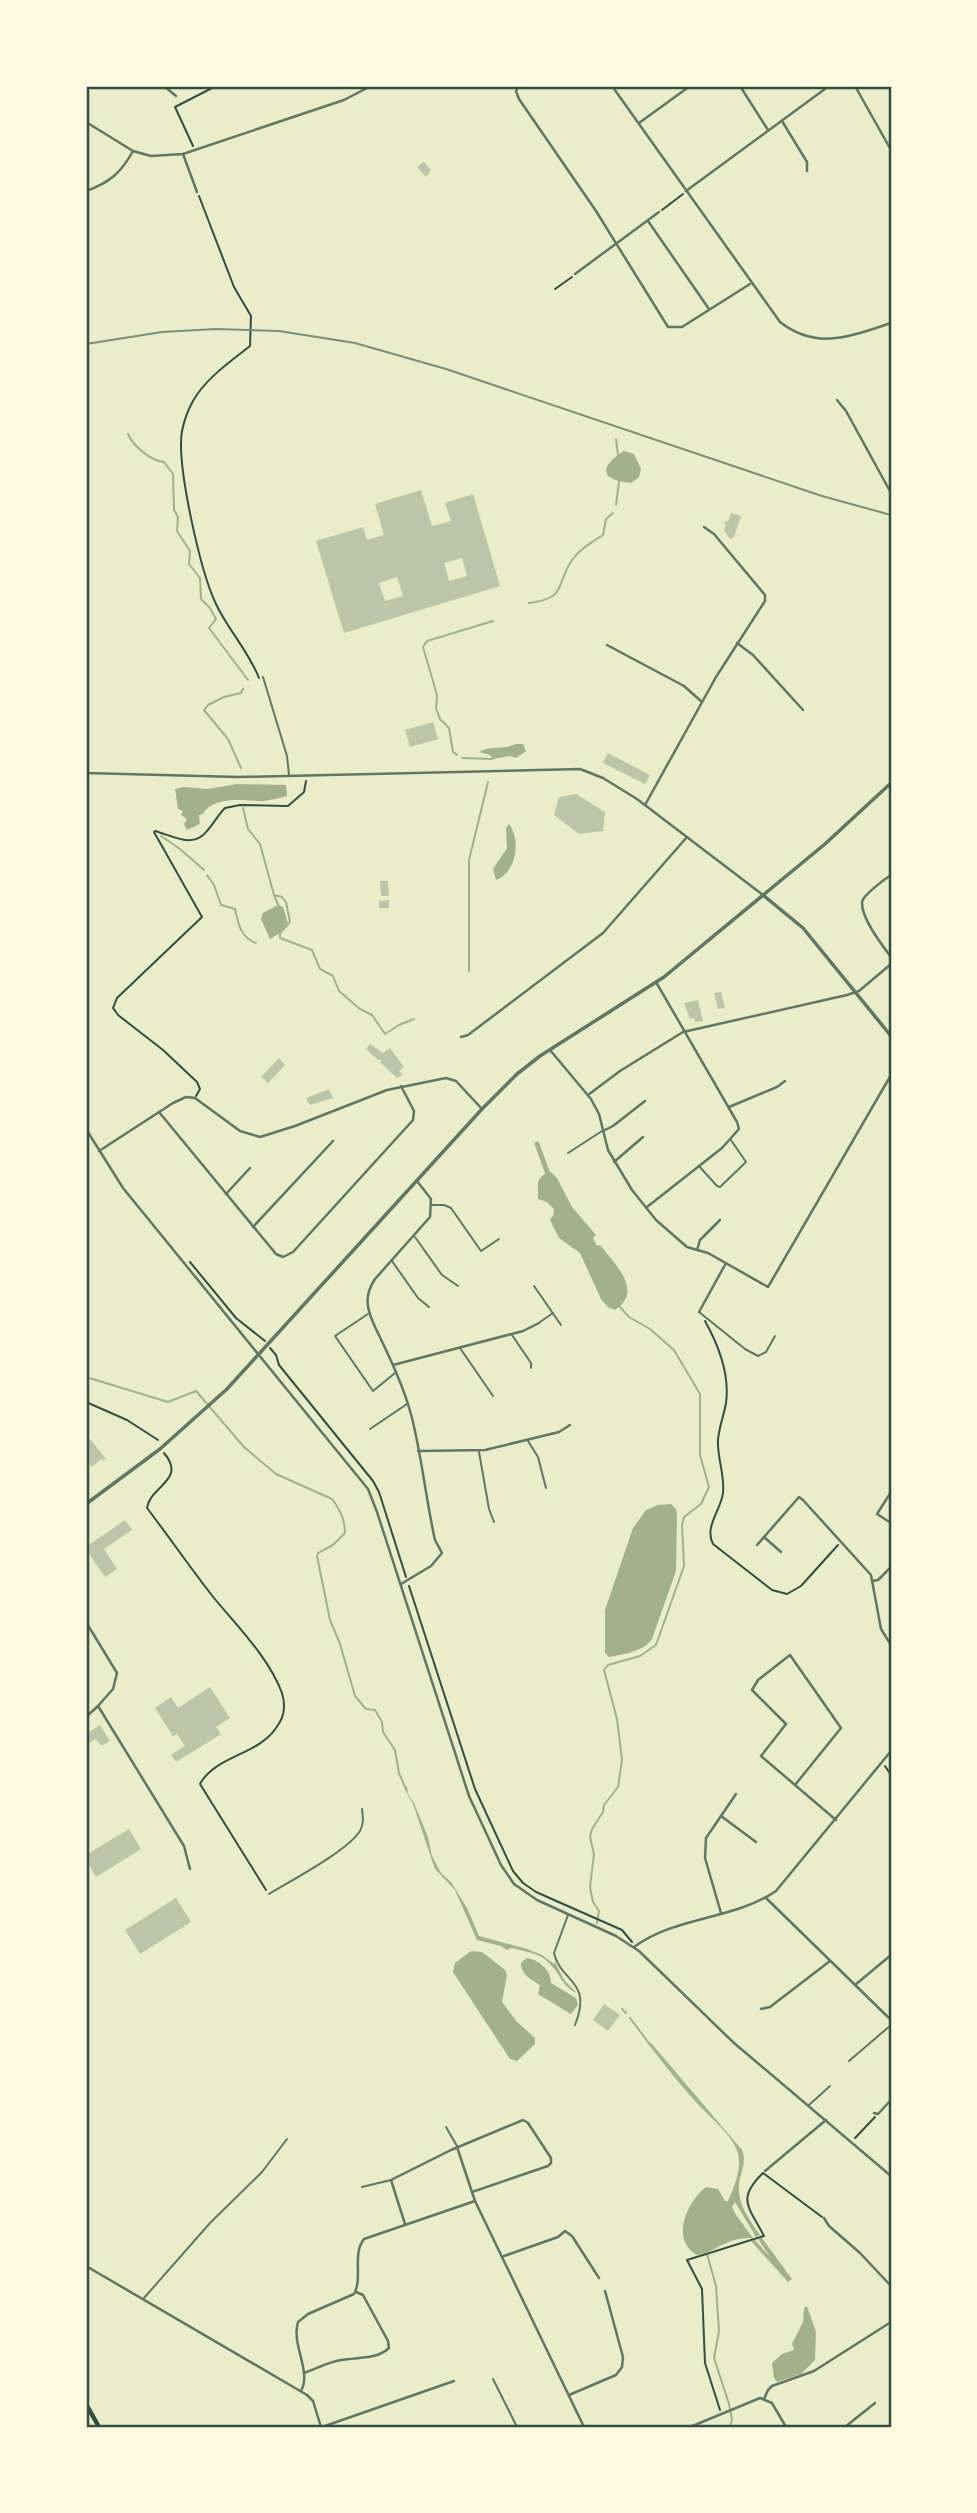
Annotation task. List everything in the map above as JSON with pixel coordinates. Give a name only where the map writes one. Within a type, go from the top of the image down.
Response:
[{"type":"main road","points":[[86,2404],[99,2427]]},
{"type":"street","points":[[164,86],[176,96]]},
{"type":"street","points":[[86,122],[133,151],[150,156],[183,155],[344,100],[370,86]]},
{"type":"street","points":[[518,86],[516,91],[520,99],[592,204],[668,327],[682,327],[750,284]]},
{"type":"street","points":[[611,86],[750,284],[780,322],[804,337],[831,339],[891,323]]},
{"type":"street","points":[[639,123],[688,86]]},
{"type":"street","points":[[740,86],[769,130]]},
{"type":"street","points":[[686,191],[829,86]]},
{"type":"street","points":[[855,86],[891,150]]},
{"type":"street","points":[[782,121],[807,162],[807,171]]},
{"type":"street","points":[[86,191],[105,184],[114,177],[125,167],[133,151]]},
{"type":"street","points":[[183,155],[197,192]]},
{"type":"street","points":[[575,274],[659,212]]},
{"type":"street","points":[[648,221],[709,309]]},
{"type":"street","points":[[837,400],[846,411],[891,493]]},
{"type":"street","points":[[645,805],[702,702],[763,605],[765,597],[714,534],[704,527]]},
{"type":"street","points":[[737,643],[753,655],[803,710]]},
{"type":"street","points":[[607,645],[684,686],[702,702]]},
{"type":"street","points":[[86,773],[289,776],[573,769],[603,778],[645,805],[798,923],[891,1035]]},
{"type":"street","points":[[86,1504],[160,1449],[215,1401],[517,1074],[549,1050],[656,982],[825,844],[891,783]]},
{"type":"street","points":[[461,1037],[468,1035],[603,933],[687,837]]},
{"type":"street","points":[[891,875],[862,901],[873,934],[891,957]]},
{"type":"street","points":[[589,1095],[620,1071],[686,1031],[856,992],[891,964]]},
{"type":"street","points":[[645,1208],[731,1140],[738,1132],[739,1126],[656,982]]},
{"type":"street","points":[[549,1050],[589,1095],[596,1108],[608,1150],[645,1208],[681,1242],[708,1253],[768,1287],[891,1075]]},
{"type":"street","points":[[99,1151],[182,1098],[195,1098],[240,1131],[263,1136],[401,1086],[451,1078],[482,1109]]},
{"type":"street","points":[[729,1107],[778,1087],[785,1081]]},
{"type":"street","points":[[159,1112],[276,1255],[283,1257],[291,1255],[413,1120],[414,1111],[401,1086]]},
{"type":"street","points":[[603,1131],[645,1101]]},
{"type":"street","points":[[86,1129],[123,1188],[364,1483],[374,1503],[462,1775],[501,1865],[514,1884],[525,1893],[634,1947],[734,2043],[891,2176]]},
{"type":"street","points":[[614,1162],[643,1137]]},
{"type":"street","points":[[253,1227],[333,1140]]},
{"type":"street","points":[[226,1194],[250,1168]]},
{"type":"street","points":[[401,1584],[431,1566],[442,1553],[435,1540],[408,1403],[366,1304],[368,1291],[375,1279],[428,1221],[432,1205],[428,1192],[417,1181]]},
{"type":"street","points":[[697,1250],[700,1240],[720,1220]]},
{"type":"street","points":[[699,1312],[726,1263]]},
{"type":"street","points":[[393,1365],[528,1330],[539,1323]]},
{"type":"street","points":[[418,1451],[479,1451],[562,1431],[570,1425]]},
{"type":"street","points":[[891,1492],[877,1514],[891,1523]]},
{"type":"street","points":[[757,1545],[799,1497],[871,1575],[881,1629],[891,1645]]},
{"type":"street","points":[[764,1537],[781,1552]]},
{"type":"street","points":[[872,1581],[878,1580],[891,1567]]},
{"type":"street","points":[[86,1622],[117,1673],[113,1689],[86,1717]]},
{"type":"street","points":[[795,1785],[839,1732],[839,1724],[790,1655],[758,1680],[752,1690],[786,1724],[761,1756],[836,1820]]},
{"type":"street","points":[[97,1706],[184,1846],[190,1869]]},
{"type":"street","points":[[634,1947],[663,1931],[766,1898],[785,1882],[891,1751]]},
{"type":"street","points":[[721,1913],[705,1856],[706,1838],[736,1794]]},
{"type":"street","points":[[721,1816],[756,1842]]},
{"type":"street","points":[[766,1898],[891,2023]]},
{"type":"street","points":[[855,1985],[891,1955]]},
{"type":"street","points":[[761,2009],[770,2007],[830,1961]]},
{"type":"street","points":[[876,2114],[891,2100]]},
{"type":"street","points":[[405,2224],[391,2180],[457,2147],[523,2120],[528,2123],[551,2158],[551,2163],[472,2192]]},
{"type":"street","points":[[765,2171],[826,2120]]},
{"type":"street","points":[[457,2147],[475,2201],[584,2427]]},
{"type":"street","points":[[301,2391],[305,2383],[296,2332],[298,2322],[308,2314],[351,2297],[356,2292],[361,2242],[368,2237],[475,2201]]},
{"type":"street","points":[[824,2218],[891,2286]]},
{"type":"street","points":[[502,2256],[558,2237],[565,2231],[572,2236],[599,2278]]},
{"type":"street","points":[[86,2266],[301,2391],[313,2401],[321,2427],[454,2381]]},
{"type":"street","points":[[569,2395],[616,2375],[622,2367],[623,2357],[605,2291]]},
{"type":"street","points":[[304,2373],[338,2360],[365,2358],[389,2347],[363,2295],[356,2292]]},
{"type":"street","points":[[764,2399],[772,2386],[814,2371],[891,2322]]},
{"type":"street","points":[[690,2427],[764,2399],[772,2403],[786,2427]]},
{"type":"street","points":[[845,2427],[875,2403]]},
{"type":"lane","points":[[263,677],[287,756],[289,776]]},
{"type":"lane","points":[[568,1153],[603,1131]]},
{"type":"lane","points":[[699,1166],[716,1186],[720,1187],[746,1164],[731,1140]]},
{"type":"lane","points":[[432,1205],[444,1205],[452,1209],[481,1251],[499,1239]]},
{"type":"lane","points":[[414,1236],[442,1275],[458,1286]]},
{"type":"lane","points":[[391,1260],[418,1298],[429,1307]]},
{"type":"lane","points":[[534,1286],[561,1325]]},
{"type":"lane","points":[[699,1312],[745,1349],[758,1356],[766,1352],[775,1336]]},
{"type":"lane","points":[[539,1323],[553,1313]]},
{"type":"lane","points":[[368,1314],[335,1336],[373,1391],[396,1373]]},
{"type":"lane","points":[[512,1334],[531,1363],[531,1368]]},
{"type":"lane","points":[[459,1348],[493,1396]]},
{"type":"lane","points":[[370,1429],[408,1403]]},
{"type":"lane","points":[[528,1440],[538,1457],[546,1488]]},
{"type":"lane","points":[[479,1451],[489,1509],[494,1522]]},
{"type":"lane","points":[[269,1894],[347,1843],[360,1830],[362,1810]]},
{"type":"lane","points":[[569,1914],[554,1953],[578,1989],[579,2008],[575,2025]]},
{"type":"lane","points":[[849,2062],[891,2023]]},
{"type":"lane","points":[[808,2106],[830,2086]]},
{"type":"lane","points":[[446,2127],[457,2147]]},
{"type":"lane","points":[[143,2299],[210,2224],[262,2172],[287,2140]]},
{"type":"lane","points":[[362,2187],[391,2180]]},
{"type":"lane","points":[[493,2379],[517,2427]]},
{"type":"path","points":[[196,151],[175,107],[216,86]]},
{"type":"path","points":[[659,212],[686,191]]},
{"type":"path","points":[[197,192],[234,287],[251,316],[251,339],[250,346],[209,379],[194,399],[185,420],[181,448],[200,554],[212,595],[247,652],[259,678],[263,677]]},
{"type":"path","points":[[555,289],[575,274]]},
{"type":"path","points":[[195,1098],[200,1089],[197,1082],[113,1008],[117,998],[202,917],[154,832],[195,841],[206,833],[225,808],[240,805],[288,806],[304,792],[306,782]]},
{"type":"path","points":[[187,1259],[236,1318],[244,1322],[268,1345],[279,1365],[379,1492],[475,1789],[513,1871],[523,1883],[536,1892],[626,1933],[634,1947]]},
{"type":"path","points":[[699,1312],[715,1340],[726,1380],[726,1403],[718,1442],[724,1485],[723,1496],[710,1528],[713,1544],[772,1590],[787,1594],[802,1586],[841,1542]]},
{"type":"path","points":[[86,1402],[127,1420],[158,1440]]},
{"type":"path","points":[[160,1449],[172,1462],[172,1469],[166,1483],[148,1503],[148,1508],[262,1658],[282,1694],[285,1707],[283,1717],[272,1735],[213,1771],[200,1784],[269,1894]]},
{"type":"path","points":[[882,1763],[891,1775]]},
{"type":"path","points":[[855,2138],[876,2114]]},
{"type":"path","points":[[723,2413],[705,2363],[702,2289],[687,2260],[764,2236],[748,2209],[746,2196],[752,2183],[763,2173],[824,2218]]},
{"type":"shaded area","points":[[624,451],[634,454],[641,469],[639,477],[631,483],[613,479],[606,472],[610,462]]},
{"type":"shaded area","points":[[523,744],[526,751],[516,758],[510,756],[493,759],[490,755],[479,752],[507,747]]},
{"type":"shaded area","points":[[237,784],[286,785],[287,796],[264,801],[231,800],[215,804],[199,815],[200,824],[187,830],[184,824],[187,819],[181,815],[183,811],[178,809],[175,789],[208,789]]},
{"type":"shaded area","points":[[509,824],[515,838],[515,855],[509,870],[496,880],[493,869],[507,848],[506,828]]},
{"type":"shaded area","points":[[278,905],[283,907],[288,923],[280,933],[270,939],[261,919],[263,913]]},
{"type":"shaded area","points":[[551,1172],[572,1207],[596,1235],[593,1238],[597,1246],[600,1245],[624,1278],[627,1294],[623,1303],[615,1310],[601,1299],[580,1253],[559,1238],[550,1220],[554,1209],[547,1202],[538,1199],[538,1181]]},
{"type":"shaded area","points":[[671,1504],[677,1515],[676,1571],[652,1639],[638,1650],[609,1657],[605,1653],[605,1610],[633,1528],[646,1510]]},
{"type":"shaded area","points":[[407,1786],[408,1794],[414,1803],[428,1837],[432,1856],[441,1873],[451,1882],[467,1908],[479,1936],[527,1949],[554,1964],[555,1962],[564,1980],[577,1993],[568,1987],[553,1967],[541,1957],[477,1940],[455,1890],[435,1869],[413,1804],[404,1788]]},
{"type":"shaded area","points":[[471,1951],[482,1952],[505,1970],[507,1975],[502,2002],[517,2022],[535,2038],[535,2044],[517,2061],[510,2059],[453,1972],[455,1963]]},
{"type":"shaded area","points":[[527,1958],[543,1966],[551,1983],[576,1998],[578,2005],[571,2014],[538,1994],[540,1985],[527,1976],[521,1967],[521,1963]]},
{"type":"shaded area","points":[[651,2043],[742,2150],[744,2163],[739,2183],[740,2198],[760,2235],[756,2237],[735,2202],[732,2207],[736,2215],[753,2238],[729,2242],[697,2255],[684,2240],[684,2221],[688,2211],[706,2187],[718,2189],[725,2201],[728,2201],[738,2172],[738,2154],[725,2132],[682,2086],[649,2045]]},
{"type":"shaded area","points":[[762,2238],[792,2279],[788,2282],[751,2241],[755,2240],[770,2257],[758,2239]]},
{"type":"shaded area","points":[[807,2306],[816,2332],[815,2360],[801,2374],[777,2382],[772,2363],[782,2354],[794,2350],[792,2344],[803,2322],[804,2308]]},
{"type":"building","points":[[424,162],[431,170],[426,177],[417,167]]},
{"type":"building","points":[[421,490],[432,526],[451,521],[445,503],[473,494],[500,586],[344,633],[316,541],[363,527],[367,540],[384,535],[375,504]],"holes":[[[462,558],[467,576],[449,581],[444,563]],[[397,577],[403,596],[385,601],[379,583]]]},
{"type":"building","points":[[731,513],[741,516],[734,537],[730,539],[724,530],[724,524],[725,521],[728,522]]},
{"type":"building","points":[[433,722],[438,739],[410,747],[405,730]]},
{"type":"building","points":[[608,753],[650,775],[645,784],[603,763]]},
{"type":"building","points":[[576,794],[605,812],[603,831],[579,834],[554,815],[559,797]]},
{"type":"building","points":[[380,881],[388,881],[389,896],[381,896]]},
{"type":"building","points":[[389,900],[389,908],[379,908],[379,901]]},
{"type":"building","points":[[721,992],[725,1008],[718,1009],[714,993]]},
{"type":"building","points":[[698,1000],[703,1021],[695,1022],[694,1018],[690,1019],[684,1003]]},
{"type":"building","points":[[370,1044],[383,1053],[390,1048],[404,1067],[399,1071],[403,1075],[397,1078],[380,1062],[382,1060],[378,1060],[366,1049]]},
{"type":"building","points":[[279,1058],[285,1065],[268,1083],[261,1077]]},
{"type":"building","points":[[329,1089],[333,1098],[310,1105],[306,1098]]},
{"type":"building","points":[[90,1439],[106,1459],[101,1459],[92,1467],[86,1463],[86,1441]]},
{"type":"building","points":[[125,1520],[132,1530],[104,1549],[117,1569],[105,1577],[88,1552],[86,1554],[86,1547]]},
{"type":"building","points":[[210,1687],[230,1718],[216,1727],[221,1734],[176,1762],[171,1755],[185,1746],[177,1734],[173,1736],[155,1708],[171,1697],[178,1708]]},
{"type":"building","points":[[100,1725],[110,1741],[101,1746],[96,1739],[89,1743],[86,1741],[86,1734]]},
{"type":"building","points":[[129,1829],[141,1849],[96,1877],[86,1855]]},
{"type":"building","points":[[176,1898],[191,1922],[140,1954],[125,1930]]},
{"type":"building","points":[[604,2004],[620,2015],[608,2031],[593,2020]]},
{"type":"waterway","points":[[128,434],[138,448],[148,456],[164,462],[173,474],[177,531],[190,551],[189,564],[200,578],[201,599],[216,619],[209,628],[248,680]]},
{"type":"waterway","points":[[616,439],[618,455]]},
{"type":"waterway","points":[[616,505],[619,482]]},
{"type":"waterway","points":[[529,603],[550,598],[555,594],[572,560],[582,549],[603,535],[606,519],[613,513]]},
{"type":"waterway","points":[[457,755],[453,752],[449,728],[440,719],[436,708],[437,695],[423,647],[427,641],[493,621]]},
{"type":"waterway","points":[[241,768],[228,739],[204,710],[224,697],[241,693],[243,689]]},
{"type":"waterway","points":[[462,758],[493,759]]},
{"type":"waterway","points":[[469,971],[469,860],[488,782]]},
{"type":"waterway","points":[[243,808],[248,829],[260,844],[274,895],[282,897],[286,902],[290,922],[280,933]]},
{"type":"waterway","points":[[161,836],[204,870]]},
{"type":"waterway","points":[[207,875],[214,885],[221,905],[235,909],[244,934],[256,943]]},
{"type":"waterway","points":[[274,895],[279,907]]},
{"type":"waterway","points":[[280,934],[280,938],[312,950],[320,969],[333,976],[339,991],[360,1009],[372,1015],[385,1034],[414,1019]]},
{"type":"waterway","points":[[537,1144],[549,1177]]},
{"type":"waterway","points":[[597,1923],[599,1911],[593,1902],[590,1887],[594,1854],[590,1837],[604,1805],[618,1787],[622,1760],[617,1719],[604,1670],[608,1665],[640,1656],[656,1645],[684,1566],[684,1517],[701,1504],[709,1487],[700,1455],[700,1394],[674,1350],[650,1329],[629,1317],[620,1307]]},
{"type":"waterway","points":[[86,1377],[168,1402],[196,1391],[244,1447],[276,1474],[332,1499],[342,1515],[345,1533],[317,1556],[330,1620],[355,1696],[366,1709],[375,1710],[382,1722],[383,1732],[395,1750],[399,1773],[405,1787]]},
{"type":"waterway","points":[[622,2009],[626,2013]]},
{"type":"waterway","points":[[630,2018],[651,2046]]},
{"type":"waterway","points":[[707,2254],[716,2286],[719,2331],[714,2358],[729,2404],[732,2419],[730,2427]]},
{"type":"railway","points":[[86,344],[162,332],[216,329],[279,331],[355,343],[446,369],[822,496],[891,515]]}]
